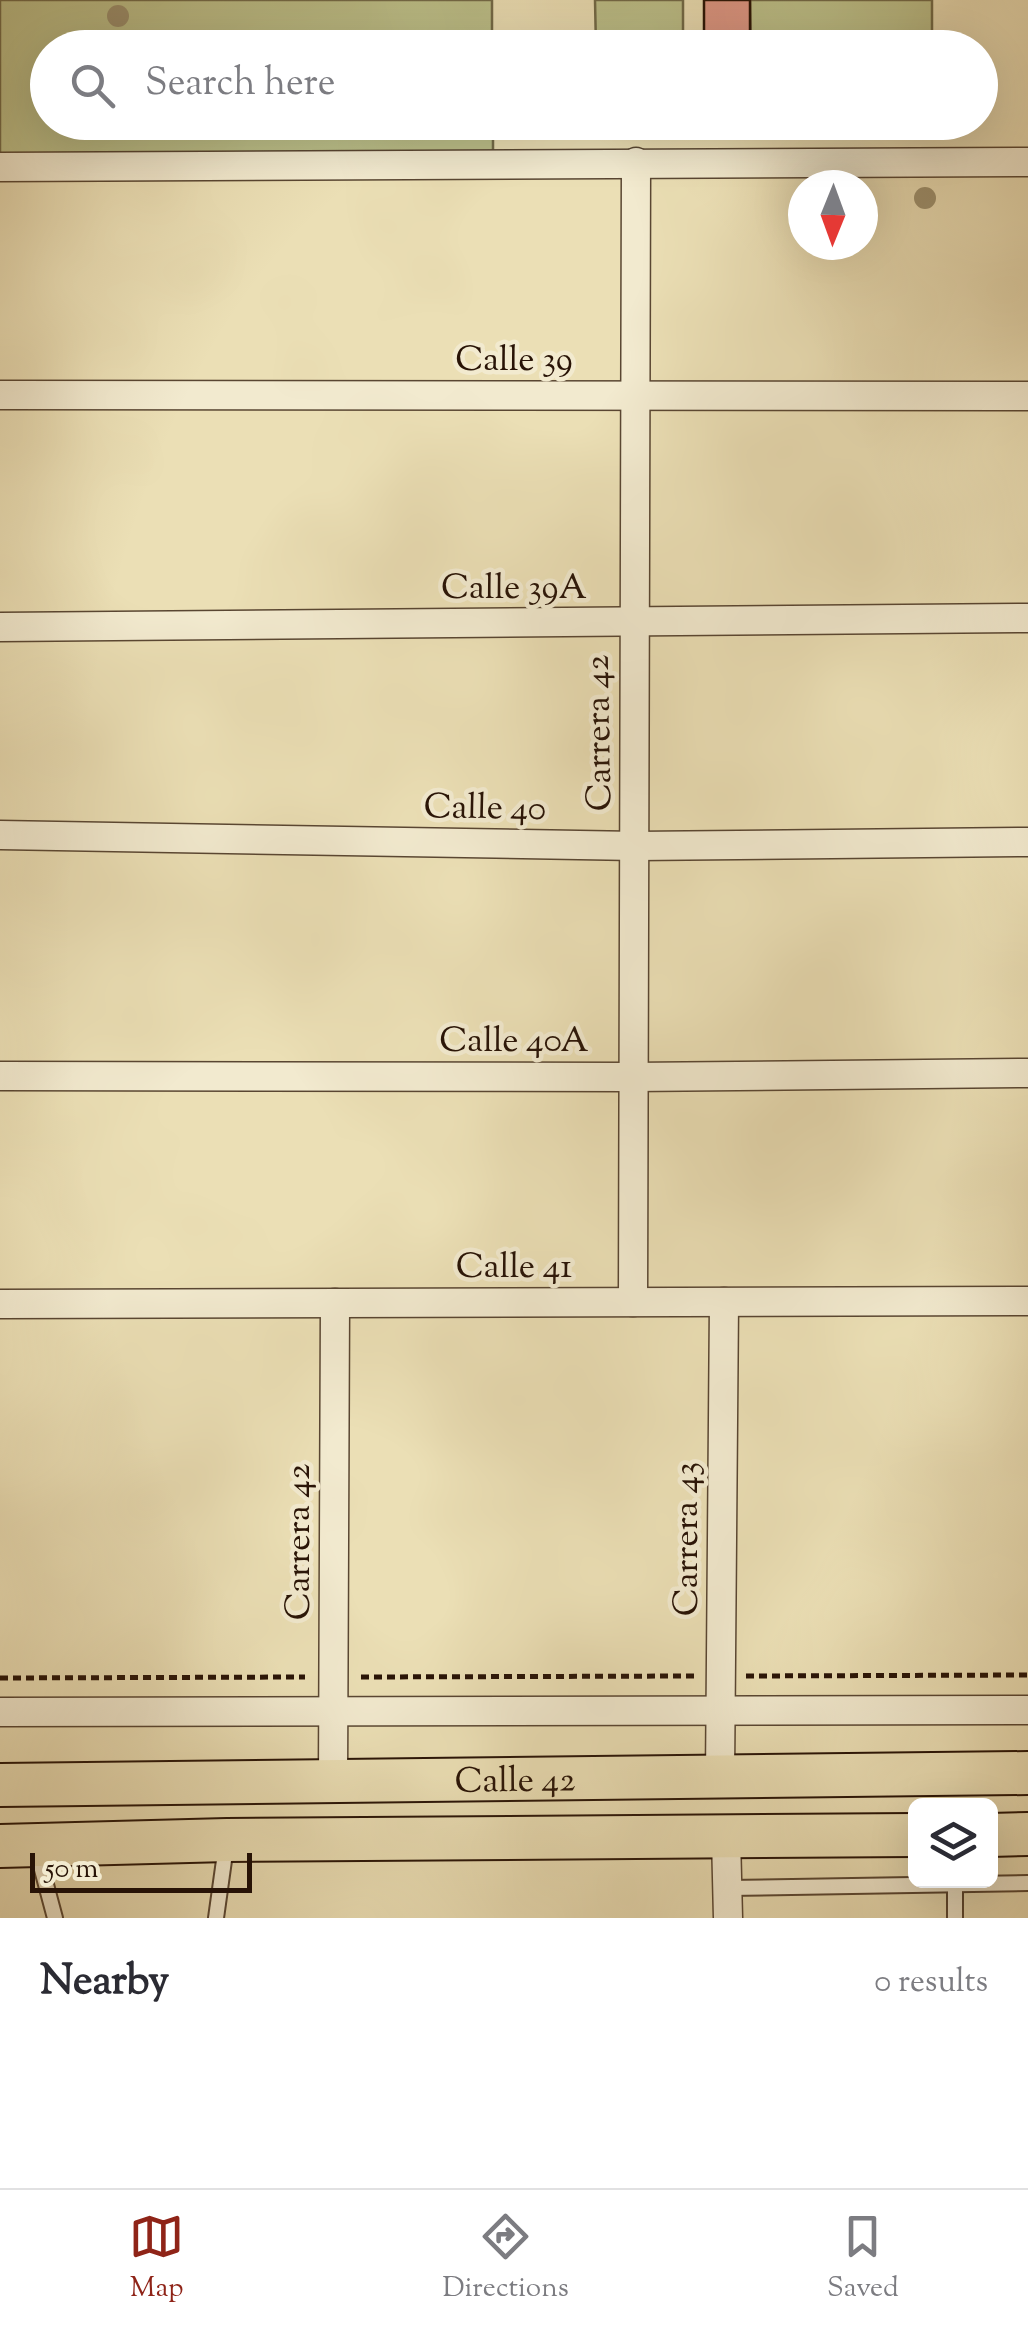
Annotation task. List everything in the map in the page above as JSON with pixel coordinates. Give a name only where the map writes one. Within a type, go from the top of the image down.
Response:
[{"type":"main road","name":"Calle 42","points":[[0,1785],[1028,1772]]},
{"type":"main road","points":[[998,1834],[1028,1834]]},
{"type":"main road","name":"Calle 42","points":[[10,1848],[226,1840],[908,1835]]},
{"type":"street","name":"Carrera 42","points":[[633,1302],[636,162]]},
{"type":"street","points":[[0,168],[1028,162]]},
{"type":"street","name":"Calle 39","points":[[0,395],[1028,396]]},
{"type":"street","name":"Calle 39A","points":[[0,627],[1028,618]]},
{"type":"street","name":"Calle 40","points":[[0,835],[636,846],[1028,842]]},
{"type":"street","name":"Calle 40A","points":[[0,1076],[1028,1073]]},
{"type":"street","name":"Calle 41","points":[[0,1304],[1028,1301]]},
{"type":"street","name":"Carrera 43","points":[[720,1776],[724,1302]]},
{"type":"street","name":"Carrera 42","points":[[333,1781],[334,1303]]},
{"type":"street","points":[[0,1712],[1028,1710]]},
{"type":"street","points":[[726,1837],[728,1918]]},
{"type":"lane","points":[[216,1918],[226,1840]]},
{"type":"lane","points":[[10,1848],[54,1918]]},
{"type":"lane","points":[[728,1888],[908,1883]]},
{"type":"lane","points":[[998,1883],[1028,1883]]},
{"type":"lane","points":[[955,1888],[955,1918]]},
{"type":"path","points":[[0,1678],[1028,1675]]},
{"type":"green space","points":[[0,0],[492,0],[492,30],[30,30],[30,140],[493,140],[493,172],[0,171]]},
{"type":"green space","points":[[595,0],[683,0],[683,30],[596,30]]},
{"type":"green space","points":[[750,0],[932,0],[932,30],[751,30]]},
{"type":"building","points":[[704,0],[750,0],[750,30],[704,30]]}]
